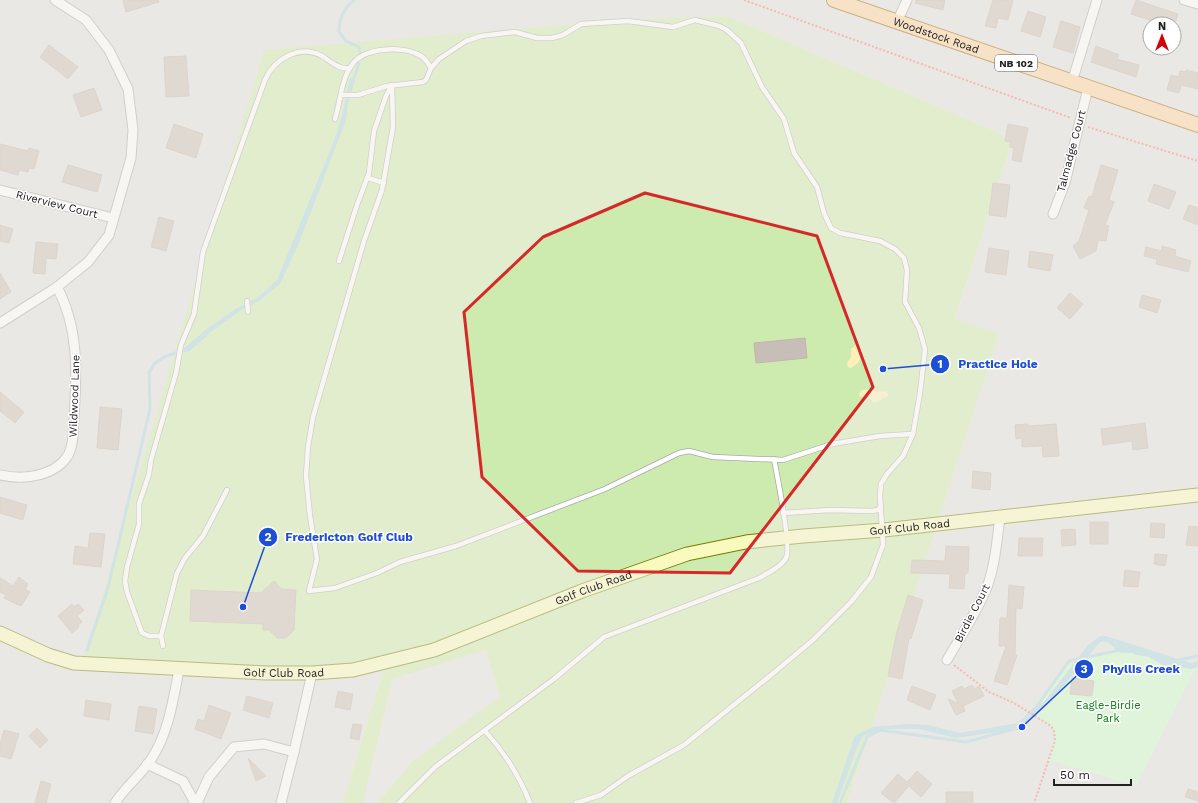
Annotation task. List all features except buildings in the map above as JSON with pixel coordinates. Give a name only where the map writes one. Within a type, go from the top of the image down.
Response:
[{"type":"main road","name":"Woodstock Road","points":[[834,0],[1198,125]]},
{"type":"street","points":[[0,324],[57,287],[88,262],[109,235],[131,158],[133,130],[128,89],[109,50],[86,20],[55,0]]},
{"type":"street","points":[[898,22],[907,0]]},
{"type":"street","points":[[1072,82],[1097,0]]},
{"type":"street","points":[[1184,0],[1198,4]]},
{"type":"street","name":"Talmadge Court","points":[[1053,214],[1065,182],[1088,88]]},
{"type":"street","name":"Riverview Court","points":[[0,190],[113,218]]},
{"type":"street","name":"Wildwood Lane","points":[[0,475],[19,477],[47,472],[59,466],[68,456],[72,443],[76,392],[76,350],[66,305],[57,287]]},
{"type":"street","name":"Golf Club Road","points":[[0,633],[48,655],[74,663],[179,670],[266,673],[312,673],[353,670],[434,650],[582,592],[687,554],[746,542],[884,530],[1198,495]]},
{"type":"street","name":"Birdie Court","points":[[947,660],[968,624],[987,586],[996,545],[1000,517]]},
{"type":"street","points":[[115,803],[148,764],[166,731],[179,670]]},
{"type":"street","points":[[281,803],[312,673]]},
{"type":"street","points":[[196,803],[209,777],[234,747],[264,744],[294,752]]},
{"type":"street","points":[[148,764],[183,781],[196,803]]},
{"type":"lane","points":[[342,95],[355,95],[392,85],[423,82],[426,80],[431,68],[439,59],[466,41],[481,36],[515,32],[537,38],[552,38],[563,35],[581,24],[588,23],[636,21],[673,27],[695,20],[719,26],[727,30],[740,43],[762,87],[784,119],[794,153],[817,187],[824,213],[831,228],[840,233],[888,244],[895,249],[907,265],[905,302],[919,328],[925,349],[913,434],[903,456],[883,480],[880,489],[884,530],[883,545],[871,577],[851,602],[813,640],[684,745],[628,776],[601,795],[576,803]]},
{"type":"lane","points":[[335,119],[350,68],[361,58],[388,49],[417,54],[426,60],[431,68]]},
{"type":"lane","points":[[161,636],[148,636],[142,633],[127,592],[125,574],[138,530],[140,498],[149,474],[151,460],[176,373],[181,345],[194,314],[203,252],[265,80],[274,66],[284,57],[306,52],[320,55],[343,68],[350,68]]},
{"type":"lane","points":[[339,261],[371,168],[374,131],[386,96],[392,85]]},
{"type":"lane","points":[[392,85],[393,127],[384,183],[364,241],[313,417],[308,447],[306,476],[310,516],[317,559],[309,592],[335,588],[400,562],[456,546],[605,489],[679,453],[689,451],[713,457],[784,460],[832,444],[913,434]]},
{"type":"lane","points":[[368,178],[384,183]]},
{"type":"lane","points":[[247,301],[248,312]]},
{"type":"lane","points":[[400,803],[435,767],[554,679],[604,637],[767,574],[787,556],[783,513],[774,459]]},
{"type":"lane","points":[[163,646],[161,636],[177,573],[185,558],[203,536],[227,490]]},
{"type":"lane","points":[[783,513],[830,510],[872,511],[878,510],[881,506]]},
{"type":"lane","points":[[485,731],[505,753],[520,778],[530,803]]},
{"type":"path","points":[[744,0],[820,29],[1070,117],[1078,124],[1198,161]]},
{"type":"path","points":[[947,660],[980,686],[1051,726],[1055,736],[1034,803]]},
{"type":"highlighted area","points":[[645,193],[817,236],[873,387],[730,573],[578,571],[482,477],[464,312],[543,237]]},
{"type":"shaded area","points":[[0,0],[1198,0],[1198,803],[847,803],[999,334],[955,320],[1013,139],[727,16],[636,19],[264,51],[385,662],[343,803],[0,803]]},
{"type":"shaded area","points":[[486,650],[500,696],[412,762],[378,803],[363,803],[392,679]]},
{"type":"green space","points":[[727,16],[1013,139],[955,319],[999,334],[847,803],[343,803],[385,663],[353,670],[83,662],[264,50],[636,19]]},
{"type":"green space","name":"Eagle-Birdie Park","points":[[1118,650],[1197,666],[1136,786],[1048,760],[1053,743],[1053,732],[1051,728],[1031,714],[1069,661]]},
{"type":"sand","points":[[856,345],[860,346],[863,351],[858,363],[851,368],[848,367],[847,363],[851,357],[851,349]]},
{"type":"sand","points":[[871,389],[877,392],[887,391],[888,396],[875,403],[868,397],[860,397],[859,394],[862,390]]},
{"type":"water","points":[[350,78],[355,80],[348,103],[346,120],[299,243],[280,284],[259,301],[243,309],[212,331],[190,351],[184,352],[183,349],[208,328],[235,309],[257,298],[277,280],[334,141],[342,116]]},
{"type":"water","points":[[1100,636],[1106,636],[1191,663],[1198,661],[1198,667],[1191,669],[1163,665],[1142,653],[1121,653],[1109,643],[1103,641],[1100,642],[1049,704],[1018,729],[956,738],[919,729],[886,729],[863,736],[857,747],[837,803],[832,803],[854,738],[858,734],[873,727],[909,724],[928,725],[960,733],[1018,723],[1033,708],[1044,702],[1088,645]]},
{"type":"waterway","points":[[354,0],[343,14],[339,32],[346,41],[359,47],[360,52]]},
{"type":"waterway","points":[[352,83],[359,64]]},
{"type":"waterway","points":[[87,650],[108,588],[150,409],[149,373],[154,364],[164,357],[175,353]]},
{"type":"waterway","points":[[1035,709],[1069,661],[1120,650]]},
{"type":"waterway","points":[[1135,653],[1147,655]]},
{"type":"waterway","points":[[1179,660],[1198,656]]},
{"type":"waterway","points":[[840,803],[867,737],[880,730],[966,742],[1022,727],[1024,724]]},
{"type":"place","name":"Practice Hole","points":[[883,369]]},
{"type":"place","name":"Fredericton Golf Club","points":[[243,607]]},
{"type":"place","name":"Phyllis Creek","points":[[1022,727]]}]
